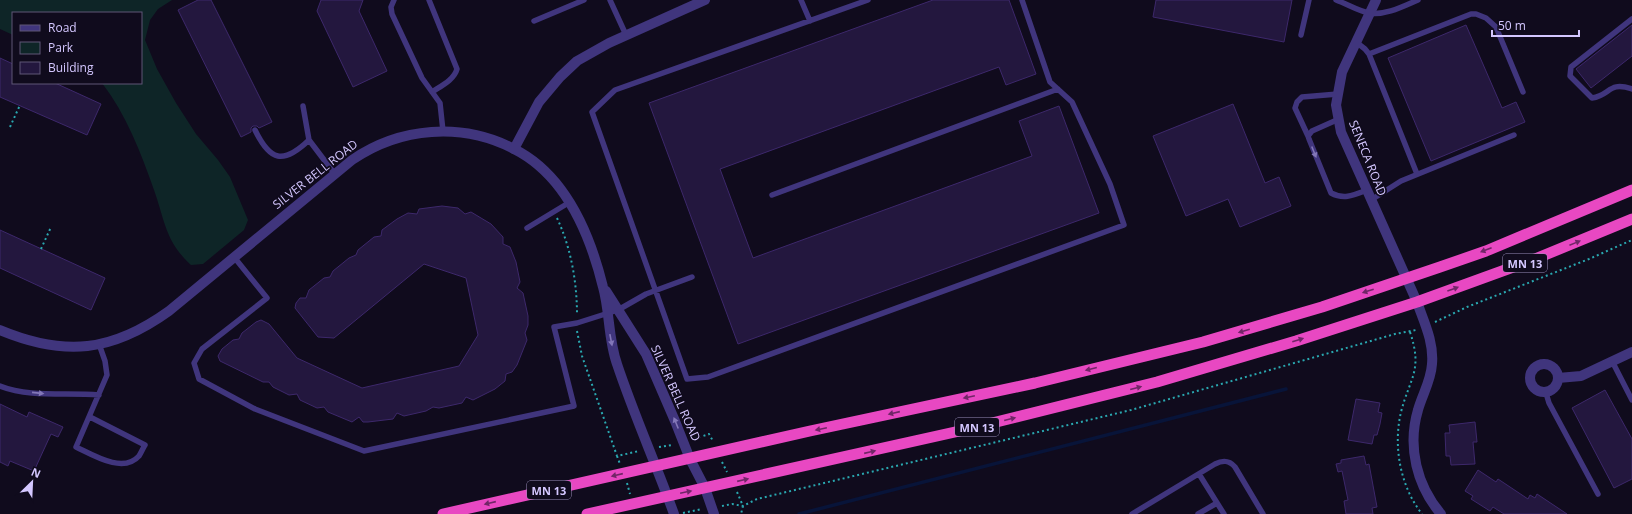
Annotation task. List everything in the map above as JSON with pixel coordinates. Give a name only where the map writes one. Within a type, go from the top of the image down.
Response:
[{"type":"highway","name":"MN 13","points":[[443,514],[810,431],[1007,389],[1152,355],[1248,330],[1486,251],[1632,190]]},
{"type":"highway","name":"MN 13","points":[[587,514],[964,430],[1138,388],[1296,341],[1417,302],[1535,260],[1632,219]]},
{"type":"street","points":[[514,149],[539,102],[560,77],[584,57],[626,35],[705,0]]},
{"type":"street","name":"SENECA ROAD","points":[[1376,0],[1342,72],[1336,105],[1341,132],[1405,279],[1417,302],[1432,346],[1432,366],[1428,386],[1416,419],[1414,453],[1418,473],[1424,488],[1441,514]]},
{"type":"street","name":"SILVER BELL ROAD","points":[[0,330],[49,346],[74,347],[99,344],[126,336],[152,323],[359,154],[382,142],[417,133],[443,131],[480,136],[514,149],[532,160],[545,171],[570,202],[586,236],[604,288],[616,363],[674,514]]},
{"type":"street","name":"SILVER BELL ROAD","points":[[604,288],[646,354],[714,514]]},
{"type":"street","points":[[1558,378],[1581,376],[1632,352]]},
{"type":"street","points":[[1541,364],[1548,364],[1554,368],[1558,378],[1555,388],[1546,393],[1539,392],[1531,386],[1529,380],[1532,370],[1541,364]]},
{"type":"lane","points":[[394,0],[391,7],[392,14],[422,78],[438,100],[441,107],[443,131]]},
{"type":"lane","points":[[429,0],[457,69],[454,76],[432,92]]},
{"type":"lane","points":[[534,21],[584,0]]},
{"type":"lane","points":[[610,0],[626,35]]},
{"type":"lane","points":[[801,0],[810,21]]},
{"type":"lane","points":[[868,0],[615,90],[592,112],[687,379],[708,377],[1124,225],[1110,184],[1072,102],[1050,82],[1022,0]]},
{"type":"lane","points":[[1302,35],[1309,0]]},
{"type":"lane","points":[[1336,0],[1369,13],[1380,13],[1396,9],[1418,0]]},
{"type":"lane","points":[[1369,54],[1471,14],[1476,14],[1486,18],[1496,26],[1523,92]]},
{"type":"lane","points":[[1632,19],[1571,67],[1570,76],[1592,98],[1615,86],[1622,86],[1632,89]]},
{"type":"lane","points":[[1356,42],[1369,54],[1417,174]]},
{"type":"lane","points":[[772,195],[1058,89]]},
{"type":"lane","points":[[1338,94],[1302,97],[1296,102],[1295,108],[1331,193],[1338,197],[1348,197],[1367,190]]},
{"type":"lane","points":[[303,106],[309,140],[334,173]]},
{"type":"lane","points":[[1308,136],[1312,131],[1339,119]]},
{"type":"lane","points":[[255,130],[263,146],[270,153],[280,157],[290,155],[299,150],[309,140]]},
{"type":"lane","points":[[1371,200],[1402,181],[1417,174],[1514,136]]},
{"type":"lane","points":[[527,228],[570,202]]},
{"type":"lane","points":[[234,257],[267,298],[202,349],[194,363],[198,379],[255,409],[364,450],[574,406],[554,327],[577,323],[618,310],[646,294],[692,276]]},
{"type":"lane","points":[[90,417],[145,445],[138,457],[126,464],[108,462],[76,448],[107,375],[105,361],[99,344]]},
{"type":"lane","points":[[1612,361],[1632,400]]},
{"type":"lane","points":[[0,386],[10,390],[48,394],[99,395]]},
{"type":"lane","points":[[1546,393],[1598,494]]},
{"type":"lane","points":[[1132,514],[1221,462],[1230,462],[1235,467],[1263,514]]},
{"type":"lane","points":[[1199,474],[1224,514]]},
{"type":"lane","points":[[1198,514],[1217,503]]},
{"type":"path","points":[[10,127],[20,105]]},
{"type":"path","points":[[41,249],[51,227]]},
{"type":"path","points":[[741,514],[743,506],[757,499],[1131,410],[1425,327],[1467,307],[1589,259],[1632,240]]},
{"type":"green space","points":[[0,0],[172,0],[158,9],[150,20],[145,40],[157,69],[176,103],[196,134],[230,177],[248,220],[244,230],[203,264],[191,265],[182,256],[171,239],[149,176],[132,134],[111,95],[103,84],[142,84],[142,12],[12,12],[12,35],[0,29]]},
{"type":"building","points":[[198,0],[211,0],[272,122],[259,128],[257,126],[253,126],[251,128],[251,132],[241,137],[178,10]]},
{"type":"building","points":[[321,0],[363,0],[359,11],[387,71],[353,87],[317,11]]},
{"type":"building","points":[[933,0],[1009,0],[1036,74],[1006,85],[999,67],[720,169],[753,258],[1032,156],[1019,121],[1059,106],[1099,213],[738,344],[649,103]]},
{"type":"building","points":[[1156,0],[1292,0],[1284,42],[1153,17]]},
{"type":"building","points":[[1466,25],[1502,108],[1516,102],[1525,122],[1431,161],[1388,58]]},
{"type":"building","points":[[1632,25],[1632,56],[1591,88],[1576,69]]},
{"type":"building","points":[[0,58],[12,64],[12,84],[57,84],[101,104],[87,135],[0,97]]},
{"type":"building","points":[[1233,104],[1265,183],[1279,177],[1291,206],[1240,227],[1228,199],[1186,216],[1153,136]]},
{"type":"building","points":[[442,206],[458,208],[465,214],[471,212],[491,224],[503,237],[503,244],[510,247],[516,262],[520,282],[517,288],[523,293],[528,316],[528,325],[525,333],[527,340],[517,365],[512,372],[506,374],[505,381],[495,389],[473,400],[466,397],[462,403],[439,408],[433,407],[426,411],[404,416],[397,413],[393,419],[363,422],[359,417],[352,422],[328,412],[324,407],[317,408],[300,400],[297,394],[289,395],[273,387],[269,382],[263,382],[220,361],[218,356],[222,349],[233,340],[239,339],[242,333],[261,320],[269,324],[297,358],[362,388],[459,366],[478,335],[466,278],[424,264],[334,338],[318,337],[295,308],[296,303],[300,298],[306,298],[309,290],[324,278],[330,277],[333,271],[349,258],[356,255],[358,250],[374,237],[381,236],[382,230],[397,219],[408,213],[417,214],[419,209]]},
{"type":"building","points":[[0,230],[105,278],[91,310],[0,268]]},
{"type":"building","points":[[1605,390],[1632,439],[1632,479],[1614,488],[1572,408]]},
{"type":"building","points":[[1356,399],[1380,403],[1378,412],[1382,413],[1380,424],[1377,435],[1374,435],[1372,444],[1348,440]]},
{"type":"building","points":[[0,404],[27,417],[29,412],[63,427],[58,437],[51,434],[34,471],[10,461],[8,466],[0,462]]},
{"type":"building","points":[[1475,422],[1477,442],[1473,442],[1475,464],[1451,465],[1450,456],[1446,456],[1445,433],[1450,433],[1449,425]]},
{"type":"building","points":[[1364,456],[1366,465],[1369,464],[1377,507],[1372,508],[1373,514],[1346,514],[1344,501],[1348,500],[1342,471],[1338,472],[1336,464],[1341,463],[1341,460]]},
{"type":"building","points":[[1478,470],[1496,482],[1498,479],[1528,499],[1530,495],[1535,498],[1537,494],[1567,514],[1504,514],[1493,507],[1490,511],[1471,499],[1473,496],[1465,491]]},
{"type":"waterway","points":[[799,514],[1286,389]]}]
